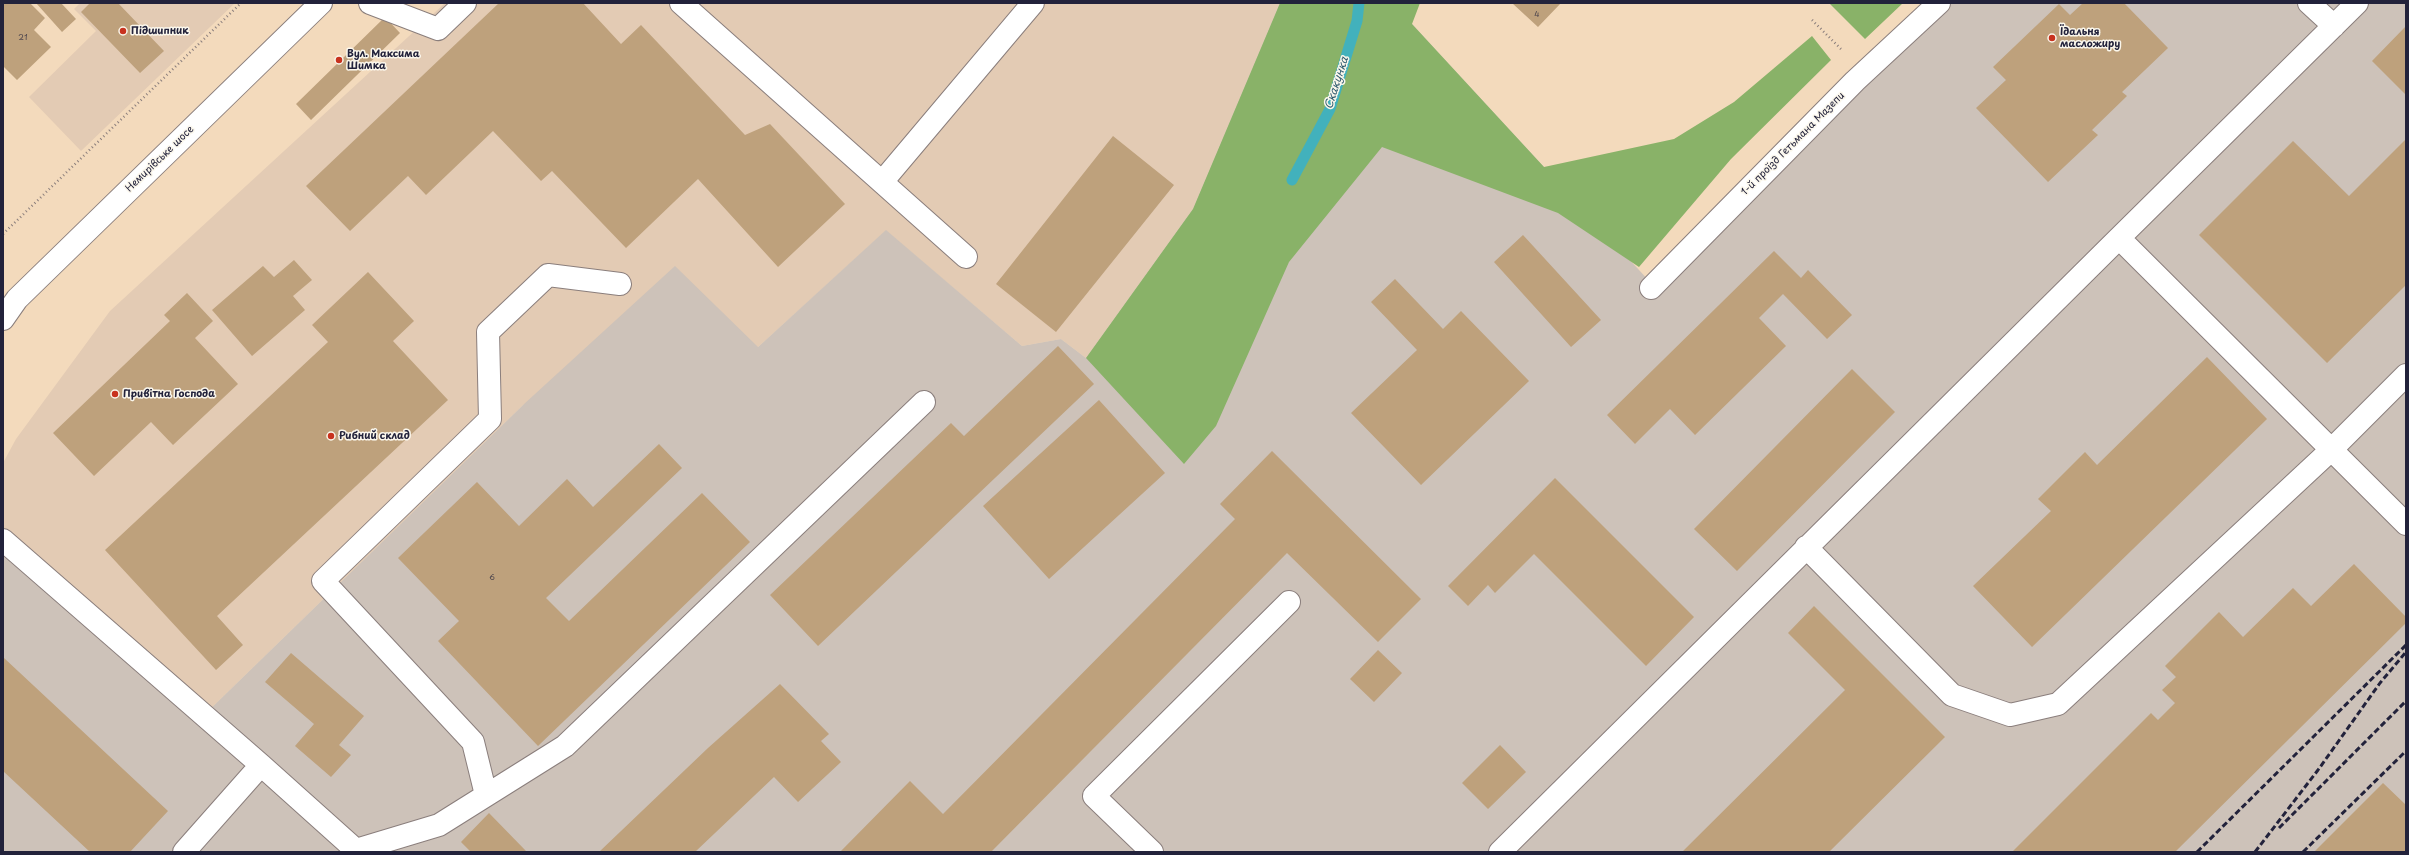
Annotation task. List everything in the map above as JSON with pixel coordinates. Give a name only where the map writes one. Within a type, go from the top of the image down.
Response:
[{"type":"street","name":"Немирівське шосе","points":[[3,319],[17,299],[321,3]]},
{"type":"street","points":[[370,3],[438,29],[465,3]]},
{"type":"street","points":[[681,3],[966,257]]},
{"type":"street","points":[[882,182],[1033,3]]},
{"type":"street","name":"1-й проїзд Гетьмана Мазепи","points":[[1651,288],[1860,77],[1939,3]]},
{"type":"street","points":[[2309,3],[2334,26]]},
{"type":"street","points":[[1500,852],[1806,547],[2357,3]]},
{"type":"street","points":[[2119,238],[2406,524]]},
{"type":"street","points":[[486,795],[473,742],[323,581],[490,419],[488,332],[548,275],[620,284]]},
{"type":"street","points":[[1806,547],[1952,695],[2010,715],[2058,704],[2331,450],[2406,375]]},
{"type":"street","points":[[3,540],[261,765],[357,851],[439,825],[565,746],[924,402]]},
{"type":"street","points":[[1152,852],[1094,796],[1289,602]]},
{"type":"street","points":[[184,852],[261,765]]},
{"type":"path","points":[[3,234],[241,3]]},
{"type":"path","points":[[1812,20],[1860,77]]},
{"type":"shaded area","points":[[80,3],[235,3],[81,151],[29,97],[96,31],[74,9]]},
{"type":"shaded area","points":[[445,3],[1280,3],[1193,209],[1086,358],[1061,339],[1022,346],[886,231],[758,347],[523,405],[204,715],[3,542],[3,463],[16,439],[110,311]]},
{"type":"shaded area","points":[[1280,3],[1412,24],[1651,283],[1935,3],[2406,3],[2406,852],[3,852],[3,542],[204,715],[523,405],[675,266],[758,347],[886,230],[1022,346],[1061,339],[1086,358],[1193,209]]},
{"type":"green space","points":[[1280,3],[1420,3],[1412,24],[1544,167],[1674,139],[1734,102],[1812,36],[1831,60],[1731,159],[1639,267],[1558,213],[1382,147],[1289,262],[1216,426],[1184,464],[1086,358],[1193,209]]},
{"type":"green space","points":[[1829,3],[1903,3],[1865,39]]},
{"type":"building","points":[[3,3],[30,3],[45,18],[34,30],[51,47],[17,80],[3,66]]},
{"type":"building","points":[[36,3],[61,3],[76,19],[62,32]]},
{"type":"building","name":"Підшипник","points":[[90,3],[118,3],[164,51],[140,73],[81,12]]},
{"type":"building","points":[[499,3],[583,3],[621,44],[641,25],[745,135],[770,124],[845,204],[778,267],[698,179],[626,248],[552,171],[541,181],[493,131],[426,195],[408,176],[350,231],[306,186]]},
{"type":"building","points":[[1512,3],[1561,3],[1538,27]]},
{"type":"building","points":[[2083,3],[2124,3],[2168,48],[2122,92],[2127,96],[2092,130],[2098,135],[2048,182],[1976,108],[2006,80],[1993,67],[2059,4],[2070,15]]},
{"type":"building","points":[[385,17],[400,33],[311,120],[296,104]]},
{"type":"building","points":[[2406,26],[2406,95],[2372,61]]},
{"type":"building","points":[[1113,136],[1174,185],[1056,332],[996,284]]},
{"type":"building","points":[[2406,139],[2406,285],[2327,363],[2199,235],[2293,141],[2349,196]]},
{"type":"building","points":[[1523,235],[1601,320],[1571,347],[1494,262]]},
{"type":"building","points":[[1774,251],[1801,278],[1808,270],[1852,315],[1827,339],[1783,294],[1759,318],[1786,346],[1695,435],[1670,409],[1635,444],[1607,415]]},
{"type":"building","points":[[294,260],[312,280],[293,296],[305,310],[252,356],[212,310],[263,266],[274,277]]},
{"type":"building","points":[[368,272],[414,321],[393,341],[448,400],[217,616],[243,645],[216,670],[105,550],[328,342],[312,325]]},
{"type":"building","points":[[1395,279],[1443,329],[1461,311],[1529,381],[1421,485],[1351,413],[1417,350],[1371,302]]},
{"type":"building","points":[[187,293],[213,321],[195,338],[238,384],[173,445],[151,422],[94,476],[53,433],[170,321],[164,315]]},
{"type":"building","points":[[1058,346],[1094,384],[818,646],[770,595],[951,423],[964,436]]},
{"type":"building","points":[[2207,357],[2267,419],[2032,647],[1973,586],[2051,511],[2038,499],[2085,452],[2097,465]]},
{"type":"building","points":[[1852,369],[1895,412],[1737,571],[1694,529]]},
{"type":"building","points":[[1099,400],[1165,473],[1049,579],[983,506]]},
{"type":"building","points":[[659,444],[682,468],[546,598],[569,621],[702,493],[750,542],[538,746],[438,641],[459,621],[398,558],[477,482],[519,526],[567,479],[593,507]]},
{"type":"building","points":[[1272,451],[1421,599],[1378,642],[1287,553],[991,852],[840,852],[910,781],[943,814],[1235,519],[1220,504]]},
{"type":"building","points":[[1555,478],[1694,617],[1646,666],[1534,554],[1495,593],[1488,585],[1468,606],[1448,586]]},
{"type":"building","points":[[2354,564],[2406,617],[2406,623],[2175,852],[2012,852],[2151,713],[2158,720],[2175,703],[2162,690],[2176,677],[2165,666],[2219,612],[2243,637],[2293,588],[2311,606]]},
{"type":"building","points":[[1814,606],[1945,737],[1829,852],[1682,852],[1845,690],[1788,633]]},
{"type":"building","points":[[1378,650],[1402,673],[1374,702],[1350,679]]},
{"type":"building","points":[[291,653],[364,716],[339,745],[351,755],[331,777],[295,746],[314,724],[265,682]]},
{"type":"building","points":[[4,658],[168,811],[130,852],[90,852],[3,771]]},
{"type":"building","points":[[780,684],[829,734],[821,741],[841,762],[798,802],[774,777],[695,852],[599,852],[708,748]]},
{"type":"building","points":[[1500,745],[1526,772],[1488,809],[1462,783]]},
{"type":"building","points":[[2383,783],[2406,805],[2406,852],[2314,852]]},
{"type":"building","points":[[489,813],[526,851],[471,852],[461,842]]},
{"type":"waterway","name":"Скакунка","points":[[1292,180],[1330,109],[1357,21],[1359,3]]},
{"type":"railway","points":[[2197,852],[2406,645]]},
{"type":"railway","points":[[2255,852],[2318,770],[2380,683],[2406,652]]},
{"type":"railway","points":[[2279,828],[2406,701]]},
{"type":"railway","points":[[2303,852],[2406,751]]},
{"type":"place","name":"Підшипник","points":[[123,31]]},
{"type":"place","name":"Їдальня масложиру","points":[[2052,38]]},
{"type":"place","name":"Вул. Максима Шимка","points":[[339,60]]},
{"type":"place","name":"Привітна Господа","points":[[115,394]]},
{"type":"place","name":"Рибний склад","points":[[331,436]]}]
